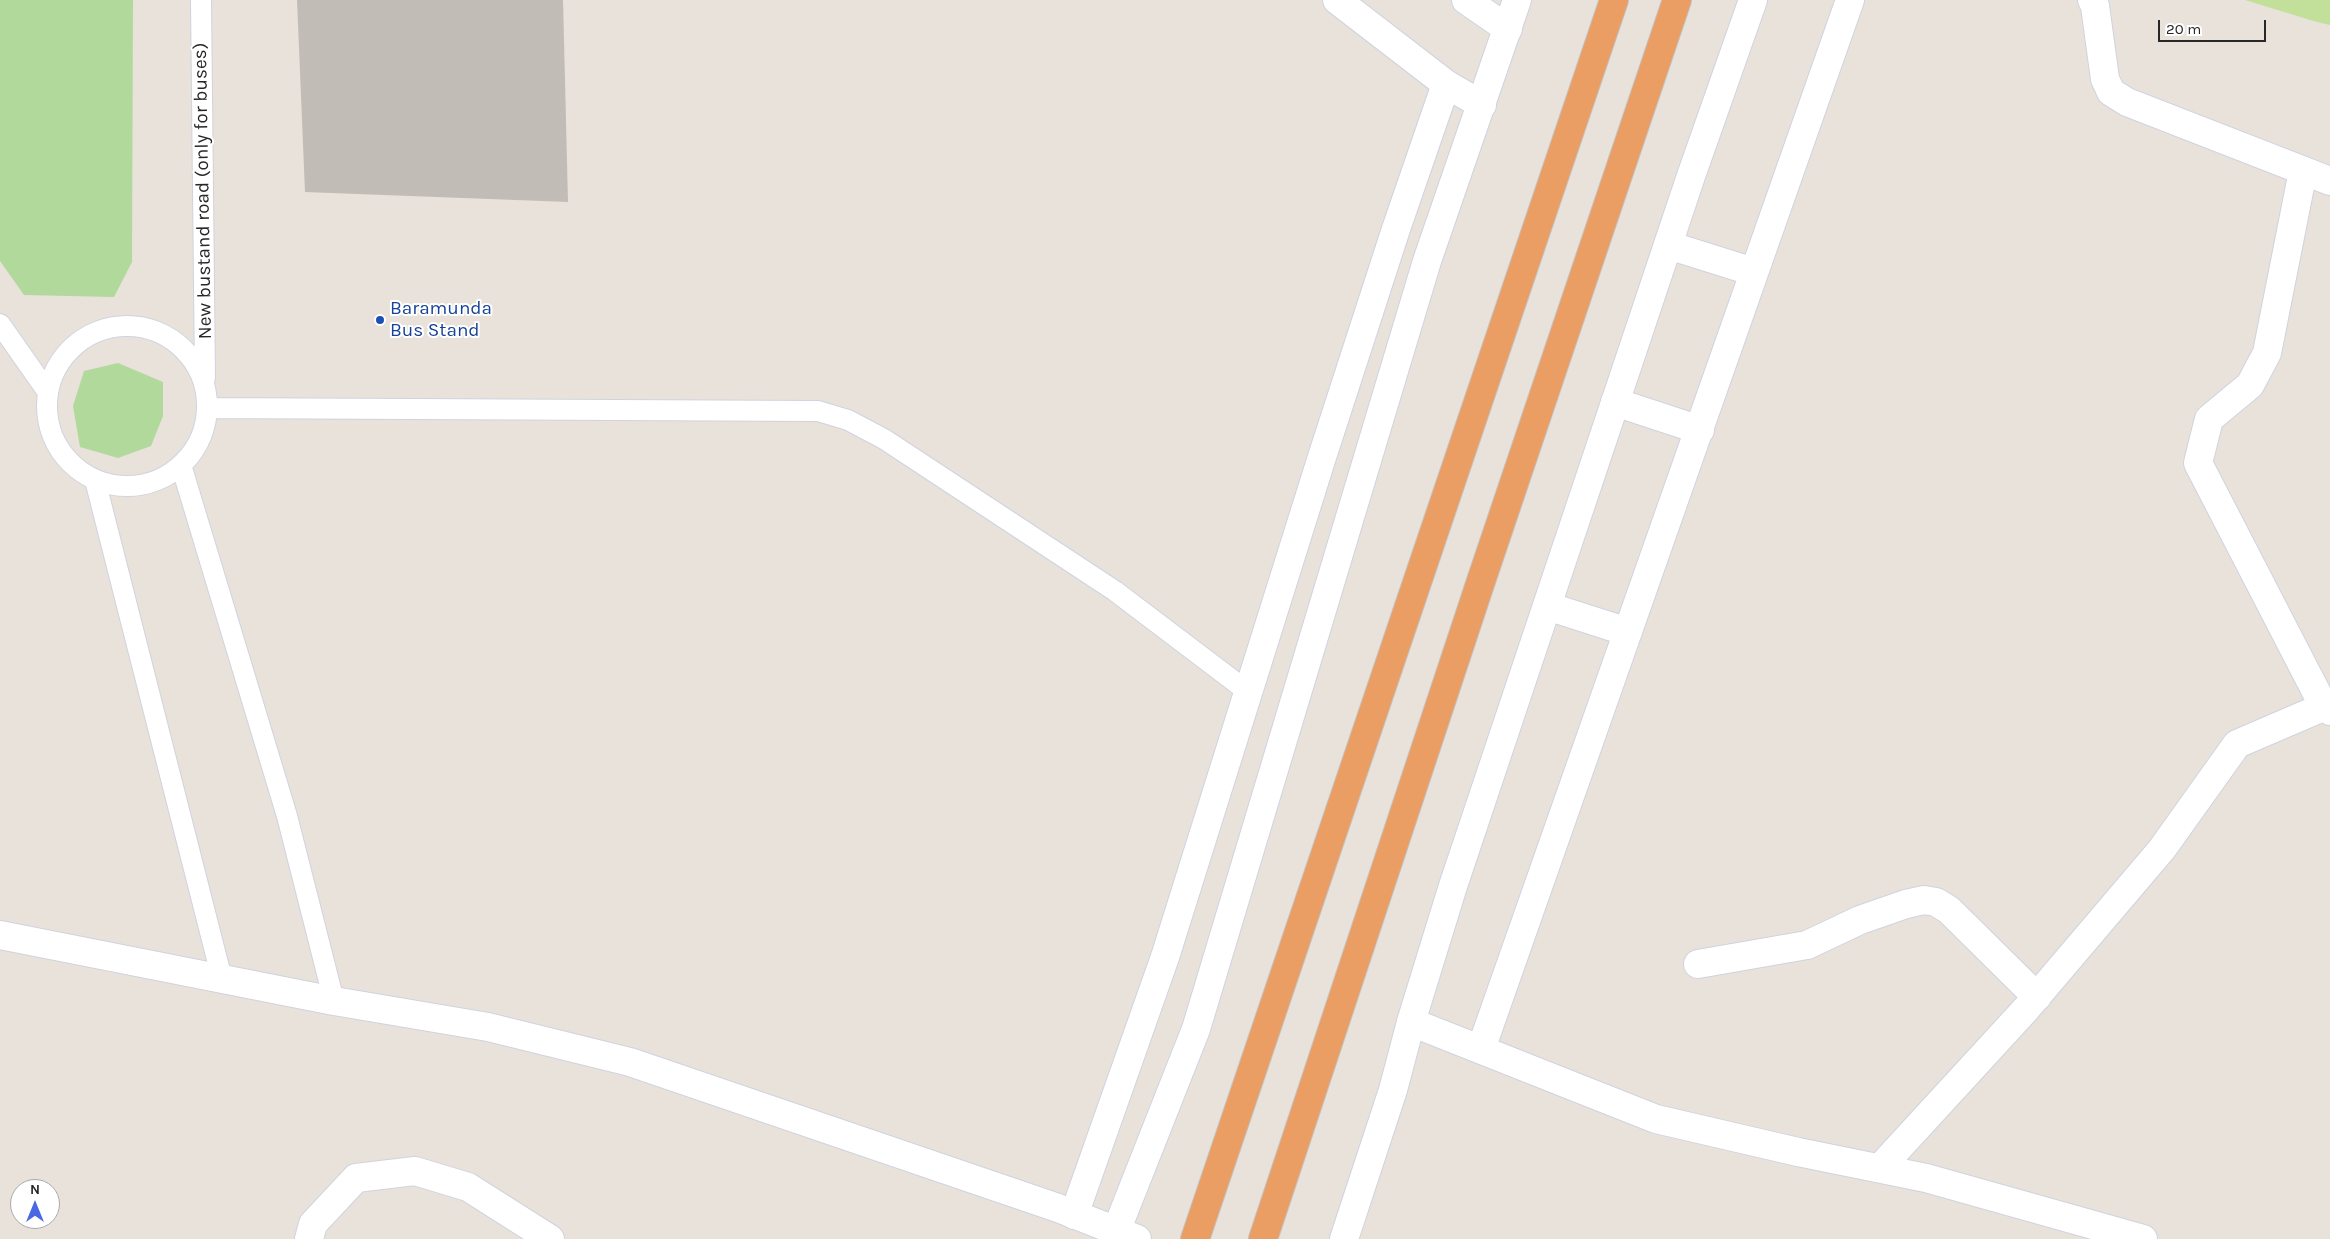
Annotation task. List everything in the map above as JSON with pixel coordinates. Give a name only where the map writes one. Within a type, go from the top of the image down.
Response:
[{"type":"highway","points":[[1194,1239],[1614,0]]},
{"type":"highway","points":[[1263,1239],[1484,572],[1677,0]]},
{"type":"street","points":[[1337,0],[1446,84],[1482,105]]},
{"type":"street","points":[[1466,0],[1508,29]]},
{"type":"street","points":[[0,936],[334,1001],[488,1027],[630,1062],[1074,1215],[1122,1236],[1196,1029],[1427,261],[1517,0]]},
{"type":"street","points":[[1344,1239],[1393,1090],[1411,1022],[1453,886],[1668,245],[1753,0]]},
{"type":"street","points":[[1481,1049],[1850,0]]},
{"type":"street","points":[[2092,0],[2095,6],[2105,79],[2112,92],[2127,102],[2330,181]]},
{"type":"street","points":[[1074,1215],[1165,957],[1247,691],[1396,229],[1446,84]]},
{"type":"street","points":[[1880,1168],[2037,997],[2162,849],[2238,744],[2328,707],[2198,463],[2209,419],[2250,385],[2267,353],[2303,171]]},
{"type":"street","points":[[1668,245],[1754,272]]},
{"type":"street","points":[[1615,402],[1700,430]]},
{"type":"street","points":[[1547,606],[1628,632]]},
{"type":"street","points":[[1698,964],[1806,945],[1860,920],[1906,904],[1924,900],[1936,902],[1949,910],[2037,997]]},
{"type":"street","points":[[1411,1022],[1656,1119],[1926,1178],[2143,1239]]},
{"type":"street","points":[[309,1239],[313,1224],[356,1178],[415,1171],[468,1187],[550,1239]]},
{"type":"lane","name":"New bustand road (only for buses)","points":[[201,0],[205,382]]},
{"type":"lane","points":[[0,324],[47,391]]},
{"type":"lane","points":[[124,325],[151,329],[174,340],[193,359],[205,382],[208,408],[204,434],[191,456],[171,474],[147,484],[121,486],[95,480],[72,465],[56,444],[47,418],[47,391],[57,366],[74,345],[97,331],[124,325]]},
{"type":"lane","points":[[208,408],[781,409],[818,411],[848,420],[901,450],[1114,590],[1247,691]]},
{"type":"lane","points":[[181,465],[288,816],[334,1001]]},
{"type":"lane","points":[[95,480],[222,979]]},
{"type":"green space","points":[[0,0],[133,0],[132,262],[114,297],[24,295],[0,261]]},
{"type":"green space","points":[[2245,0],[2330,0],[2330,25],[2317,22]]},
{"type":"green space","points":[[118,363],[163,382],[163,416],[151,446],[118,458],[80,447],[73,406],[84,371]]},
{"type":"building","points":[[297,0],[563,0],[568,202],[305,192]]},
{"type":"place","name":"Baramunda Bus Stand","points":[[380,320]]}]
